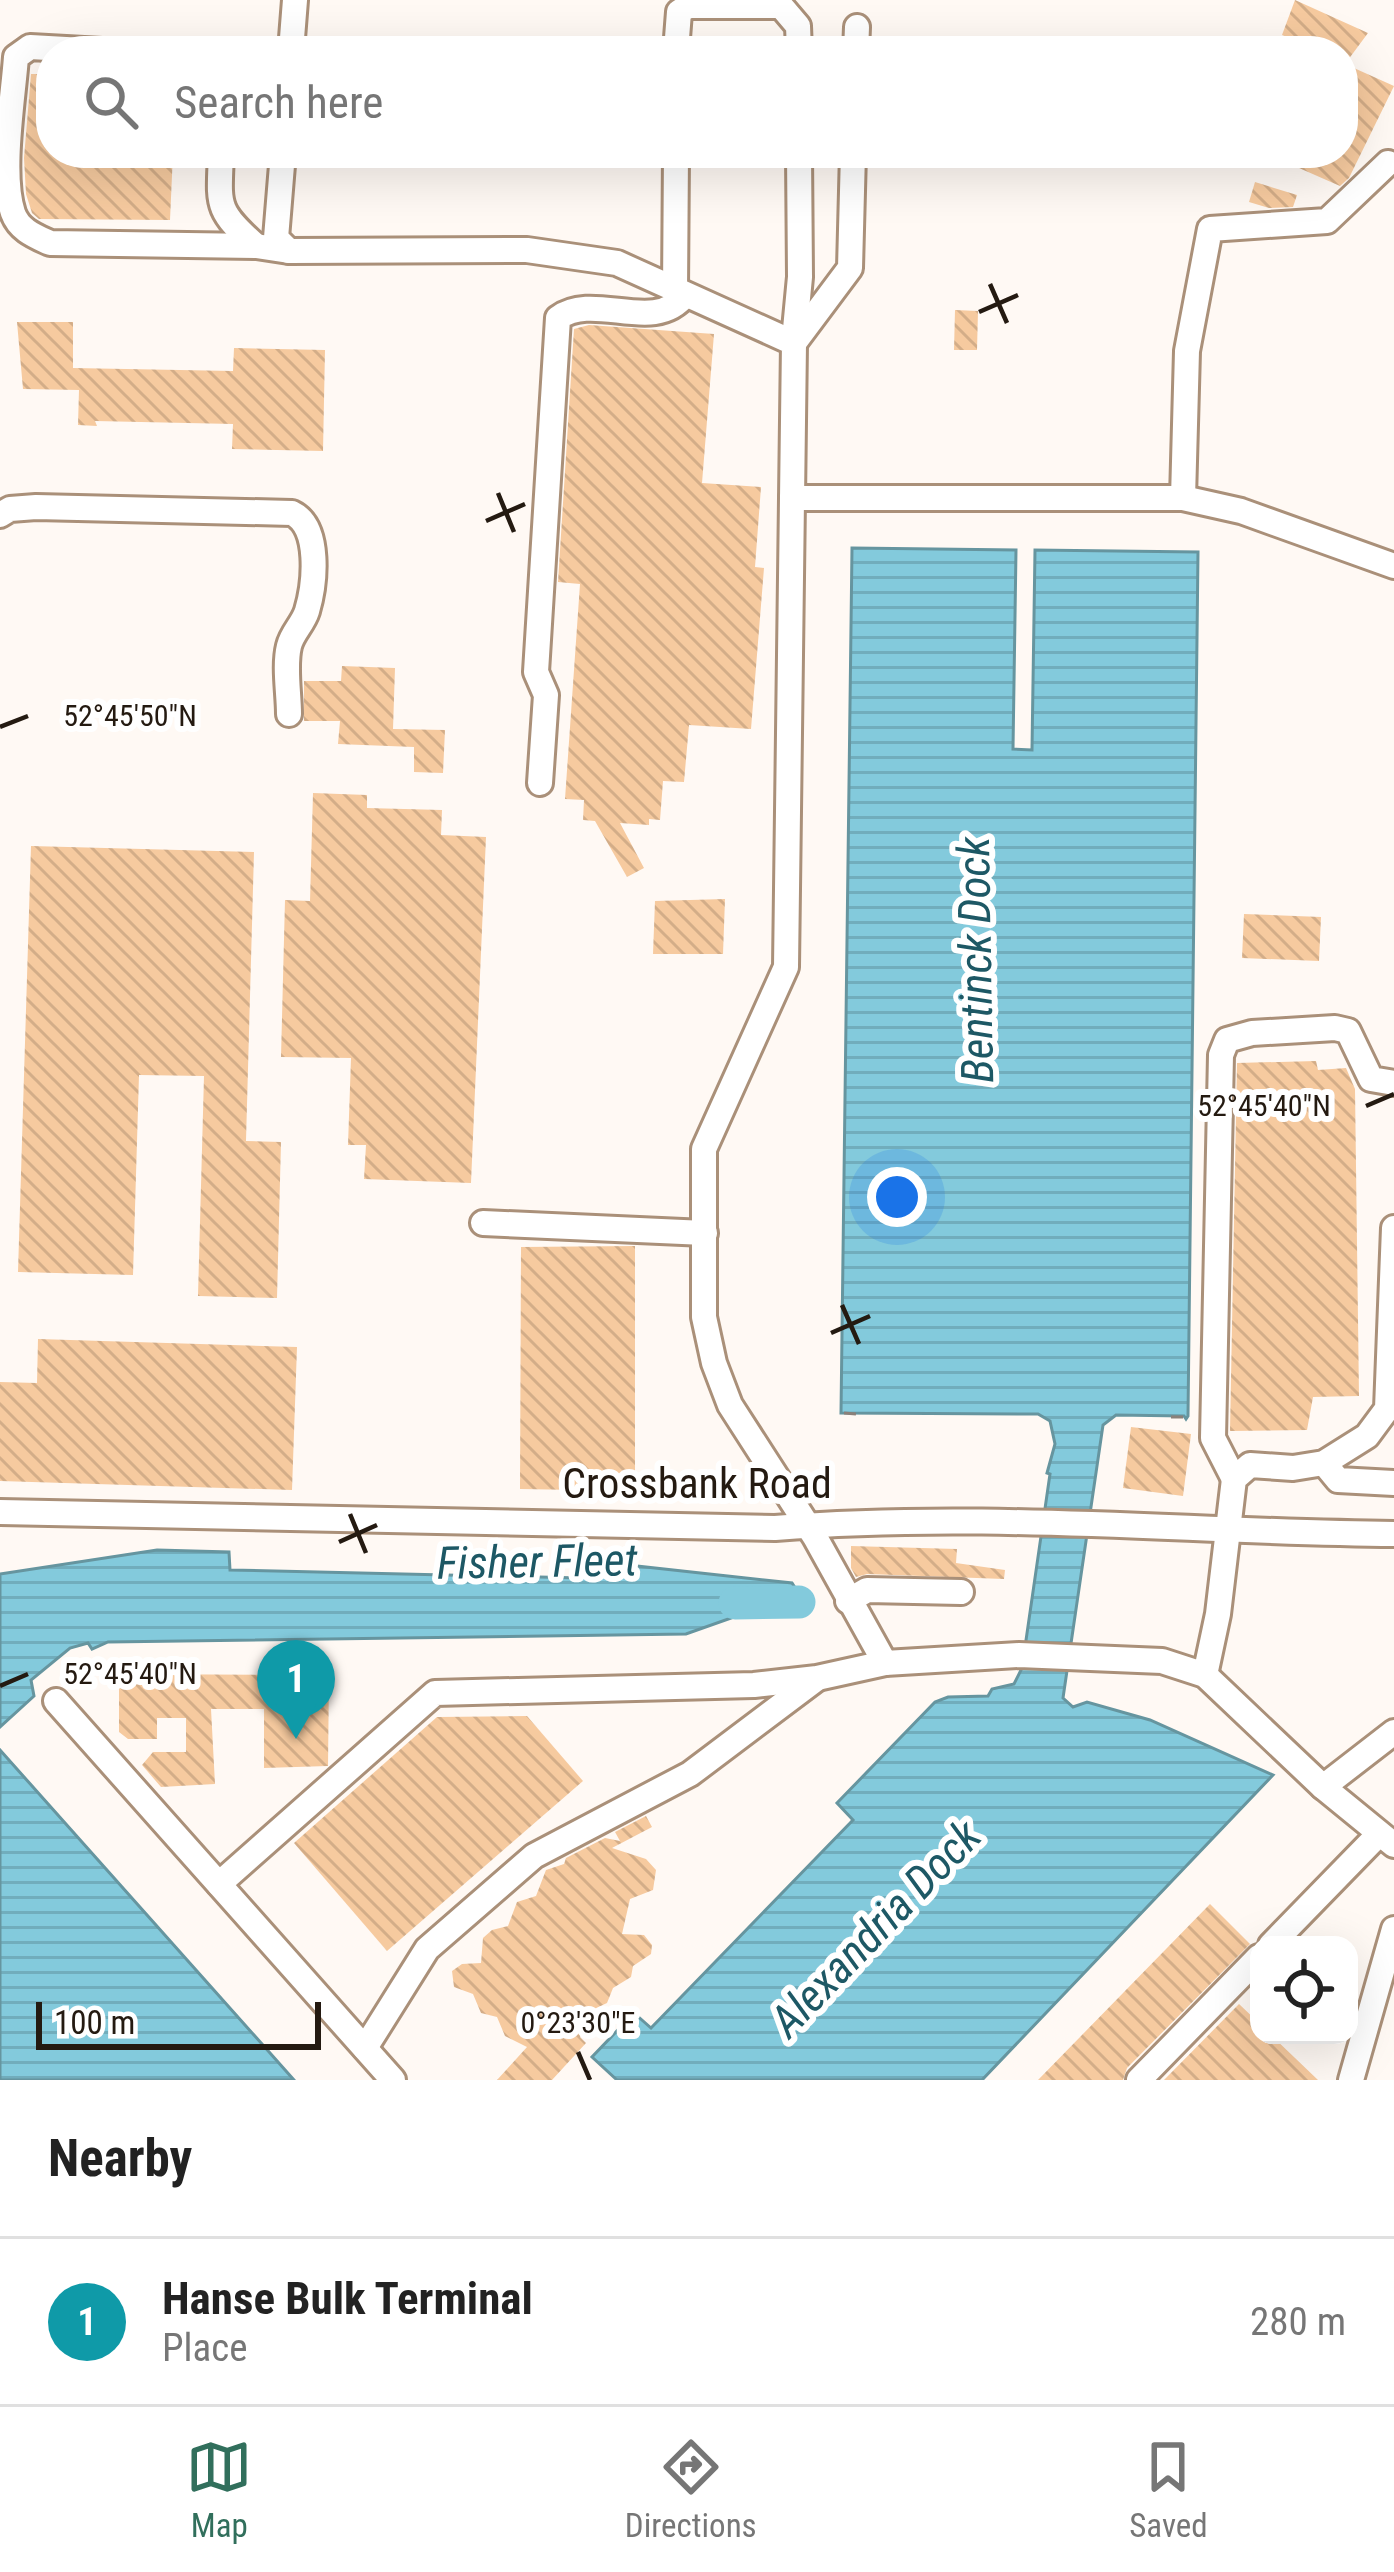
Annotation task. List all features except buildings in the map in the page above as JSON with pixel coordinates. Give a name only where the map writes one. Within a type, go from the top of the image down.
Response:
[{"type":"street","points":[[292,36],[295,0]]},
{"type":"street","points":[[677,36],[679,11],[688,6],[782,6],[798,26],[798,36]]},
{"type":"street","points":[[36,46],[16,57],[7,179],[13,214],[26,232],[50,243],[256,246],[289,251],[526,250],[616,263],[794,343]]},
{"type":"street","points":[[1183,498],[1187,351],[1210,229],[1327,220],[1388,163]]},
{"type":"street","points":[[220,168],[219,205],[229,222],[256,246]]},
{"type":"street","points":[[282,168],[276,238],[289,251]]},
{"type":"street","points":[[540,783],[546,695],[536,672],[558,318],[577,310],[670,310],[680,293],[676,168]]},
{"type":"street","points":[[799,168],[786,967],[704,1149],[704,1317],[730,1405],[808,1525],[885,1663]]},
{"type":"street","points":[[794,343],[850,268],[853,168]]},
{"type":"street","points":[[792,497],[1183,498],[1241,511],[1394,566]]},
{"type":"street","points":[[0,515],[10,509],[37,507],[292,513],[303,518],[310,530],[311,594],[289,646],[289,714]]},
{"type":"street","points":[[1205,1675],[1218,1614],[1234,1479],[1213,1438],[1221,1055],[1227,1040],[1252,1033],[1336,1028],[1348,1031],[1372,1079],[1394,1083]]},
{"type":"street","points":[[483,1223],[705,1233]]},
{"type":"street","points":[[1234,1479],[1250,1465],[1293,1468],[1324,1463],[1367,1436],[1388,1409],[1394,1228]]},
{"type":"street","points":[[1324,1463],[1338,1480],[1394,1483]]},
{"type":"street","name":"Crossbank Road","points":[[0,1512],[776,1528],[862,1521],[1130,1523],[1394,1534]]},
{"type":"street","points":[[848,1601],[867,1590],[961,1592]]},
{"type":"street","points":[[219,1883],[435,1693],[754,1685],[885,1663],[1019,1654],[1111,1656],[1162,1661],[1205,1675],[1386,1840],[1280,1936]]},
{"type":"street","points":[[365,2048],[428,1949],[533,1856],[690,1774],[817,1678]]},
{"type":"street","points":[[56,1701],[393,2080]]},
{"type":"street","points":[[1323,1787],[1394,1732]]},
{"type":"street","points":[[1351,2080],[1394,1929]]},
{"type":"street","points":[[1138,2080],[1250,1966]]},
{"type":"path","points":[[844,1413],[856,1414]]},
{"type":"path","points":[[1171,1418],[1185,1418]]},
{"type":"water","points":[[852,548],[1016,550],[1013,749],[1032,750],[1035,550],[1198,552],[1188,1416],[1116,1415],[1103,1425],[1063,1698],[1073,1707],[1087,1702],[1150,1720],[1273,1775],[982,2080],[617,2080],[592,2057],[634,2013],[651,2028],[853,1820],[837,1803],[935,1702],[988,1696],[992,1689],[1014,1684],[1022,1668],[1047,1473],[1055,1444],[1050,1421],[1038,1414],[841,1413]]},
{"type":"water","points":[[157,1550],[229,1552],[230,1570],[581,1578],[582,1560],[792,1583],[799,1594],[686,1634],[108,1642],[92,1649],[88,1643],[70,1648],[31,1680],[34,1696],[0,1727],[0,1574]]},
{"type":"water","points":[[0,1750],[294,2080],[0,2080]]},
{"type":"waterway","name":"Fisher Fleet","points":[[735,1603],[799,1602]]},
{"type":"place","name":"Hanse Bulk Terminal","points":[[296,1739]]},
{"type":"water label","name":"Bentinck Dock","points":[[975,960]]},
{"type":"water label","name":"Alexandria Dock","points":[[875,1928]]}]
